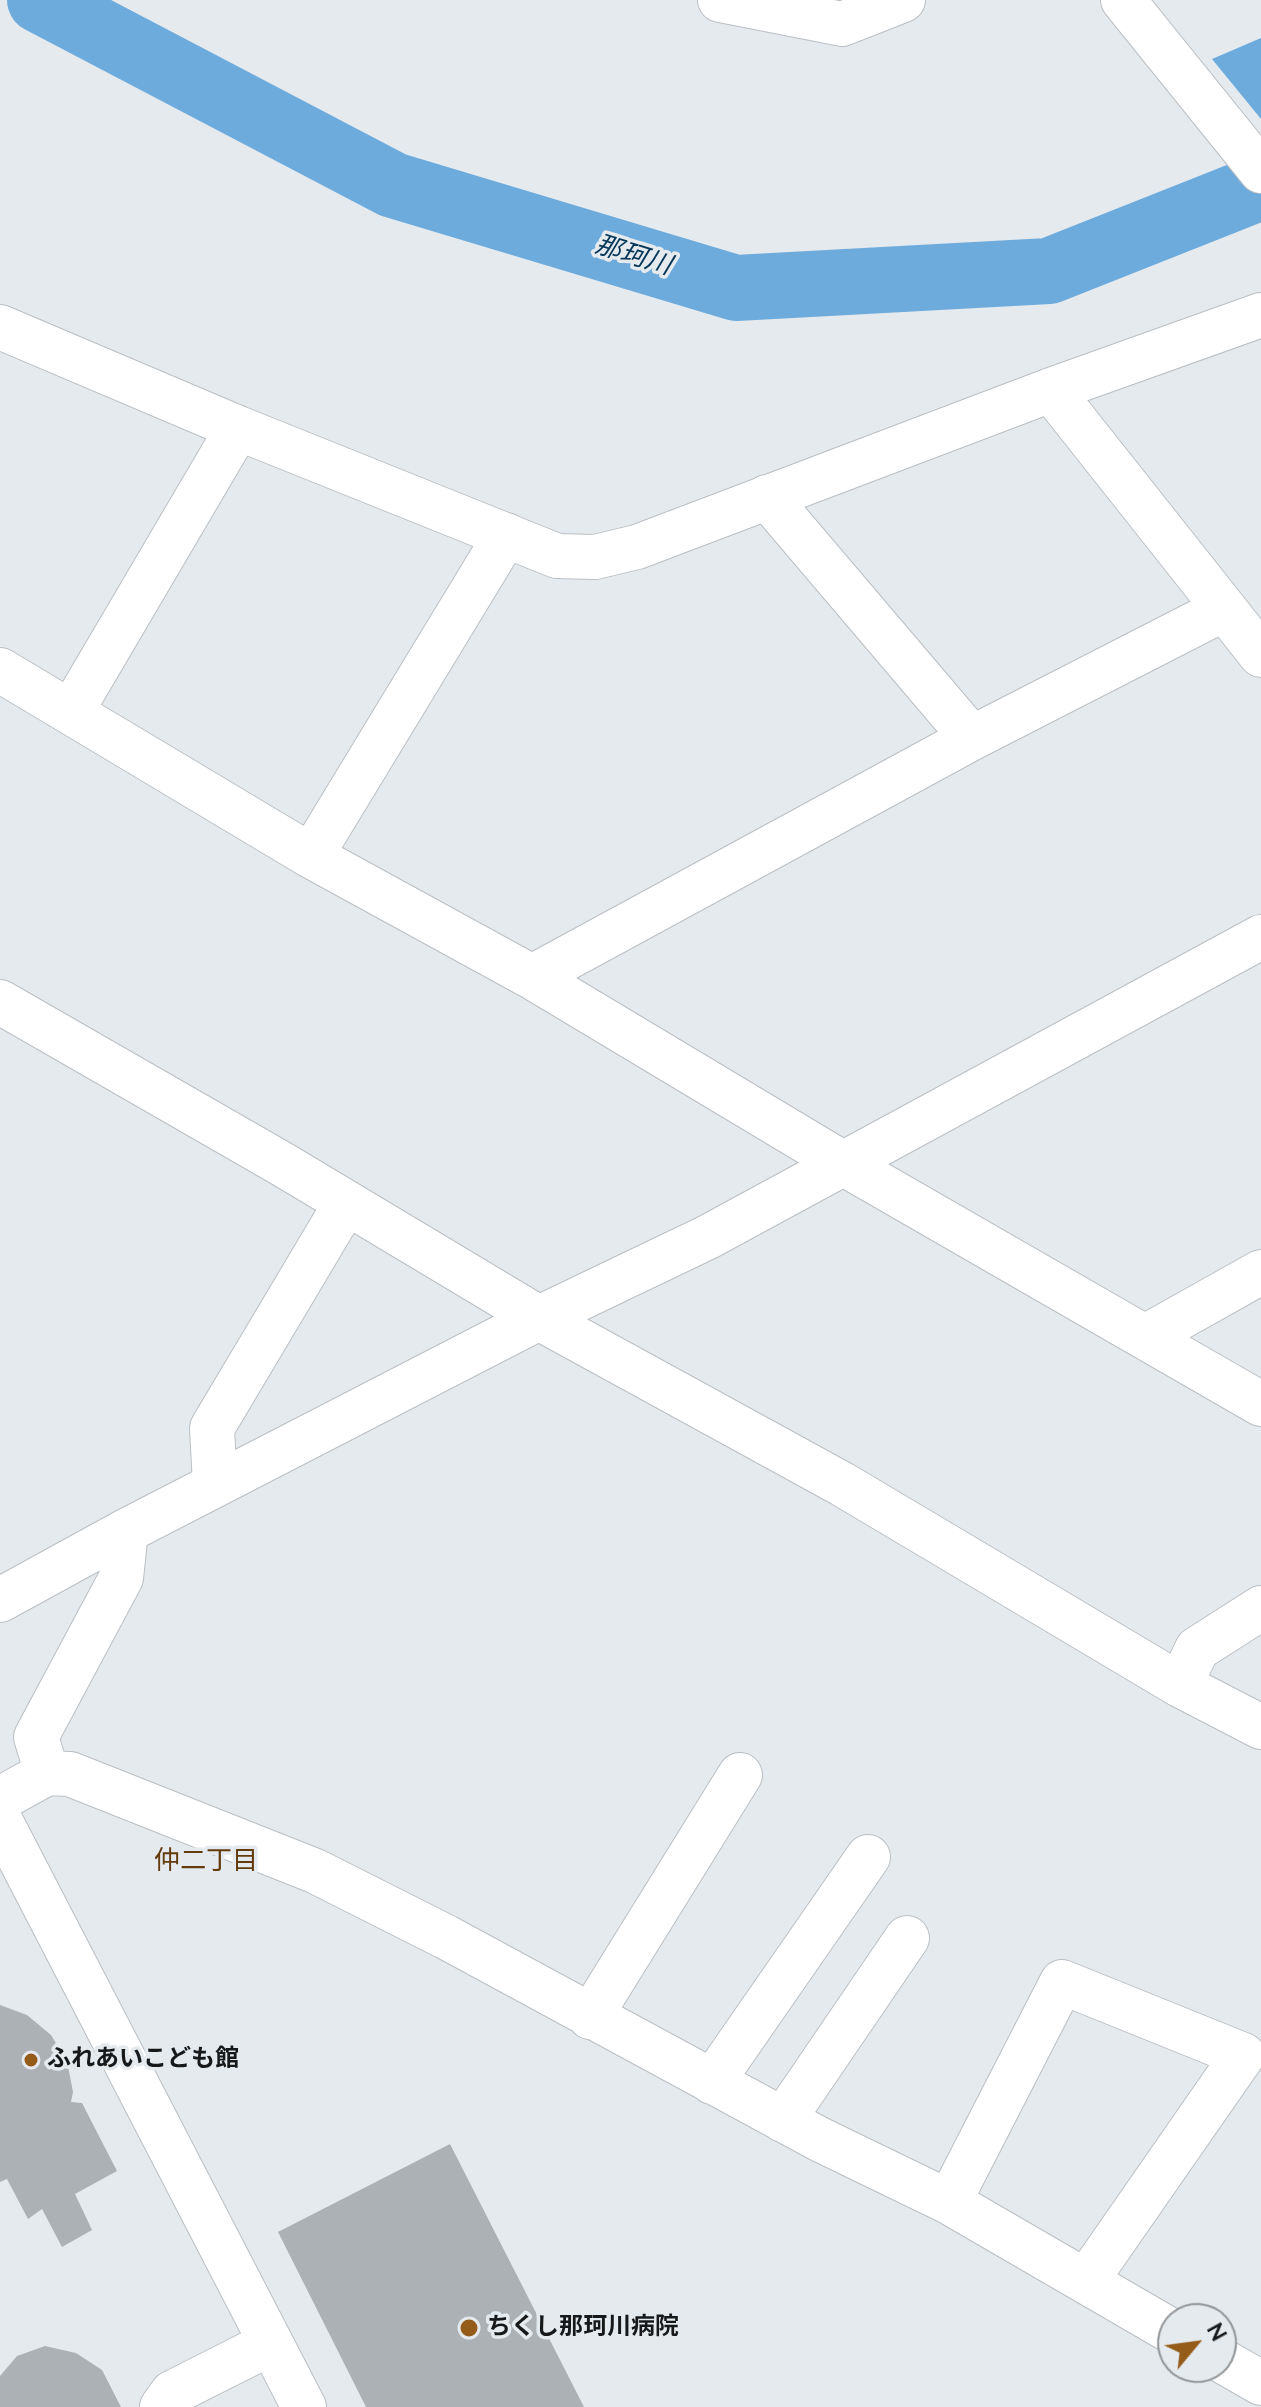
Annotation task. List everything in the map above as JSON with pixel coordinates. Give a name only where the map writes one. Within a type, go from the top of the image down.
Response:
[{"type":"street","points":[[720,0],[842,24],[903,0]]},
{"type":"street","points":[[1123,0],[1261,171]]},
{"type":"street","points":[[0,327],[238,428],[557,556],[595,557],[637,547],[1051,390],[1261,315]]},
{"type":"street","points":[[1051,390],[1261,655]]},
{"type":"street","points":[[71,712],[238,428]]},
{"type":"street","points":[[767,497],[972,738]]},
{"type":"street","points":[[311,856],[506,535]]},
{"type":"street","points":[[532,977],[972,738],[1224,609]]},
{"type":"street","points":[[0,670],[311,856],[532,977],[844,1164],[1261,1404]]},
{"type":"street","points":[[0,1600],[126,1531],[539,1318],[708,1237],[1261,937]]},
{"type":"street","points":[[0,1002],[539,1318],[842,1484],[1180,1685],[1261,1727]]},
{"type":"street","points":[[215,1485],[212,1428],[346,1203]]},
{"type":"street","points":[[1147,1336],[1261,1272]]},
{"type":"street","points":[[47,1773],[36,1737],[121,1578],[126,1531]]},
{"type":"street","points":[[1180,1685],[1197,1649],[1261,1608]]},
{"type":"street","points":[[0,1799],[47,1773],[70,1774],[315,1871],[446,1937],[783,2120],[949,2202],[1157,2323]]},
{"type":"street","points":[[590,2017],[740,1775]]},
{"type":"street","points":[[0,1822],[304,2407]]},
{"type":"street","points":[[712,2082],[868,1857]]},
{"type":"street","points":[[783,2120],[907,1938]]},
{"type":"street","points":[[949,2202],[1062,1982],[1243,2055],[1086,2281]]},
{"type":"street","points":[[162,2407],[172,2393],[271,2343]]},
{"type":"street","points":[[1237,2369],[1261,2383]]},
{"type":"water","points":[[1261,38],[1261,119],[1212,59]]},
{"type":"building","points":[[0,2005],[27,2015],[51,2035],[67,2061],[73,2092],[71,2102],[82,2103],[117,2171],[75,2194],[92,2230],[62,2247],[42,2209],[28,2219],[7,2179],[0,2182]]},
{"type":"building","points":[[450,2144],[584,2407],[366,2407],[278,2232]]},
{"type":"building","points":[[45,2346],[76,2353],[102,2370],[121,2407],[0,2407],[0,2376],[17,2356]]},
{"type":"waterway","name":"那珂川","points":[[40,0],[393,185],[736,288],[1049,271],[1261,187]]},
{"type":"place","name":"ふれあいこども館","points":[[31,2060]]},
{"type":"place","name":"ちくし那珂川病院","points":[[469,2328]]},
{"type":"district","name":"仲二丁目","points":[[206,1863]]}]
